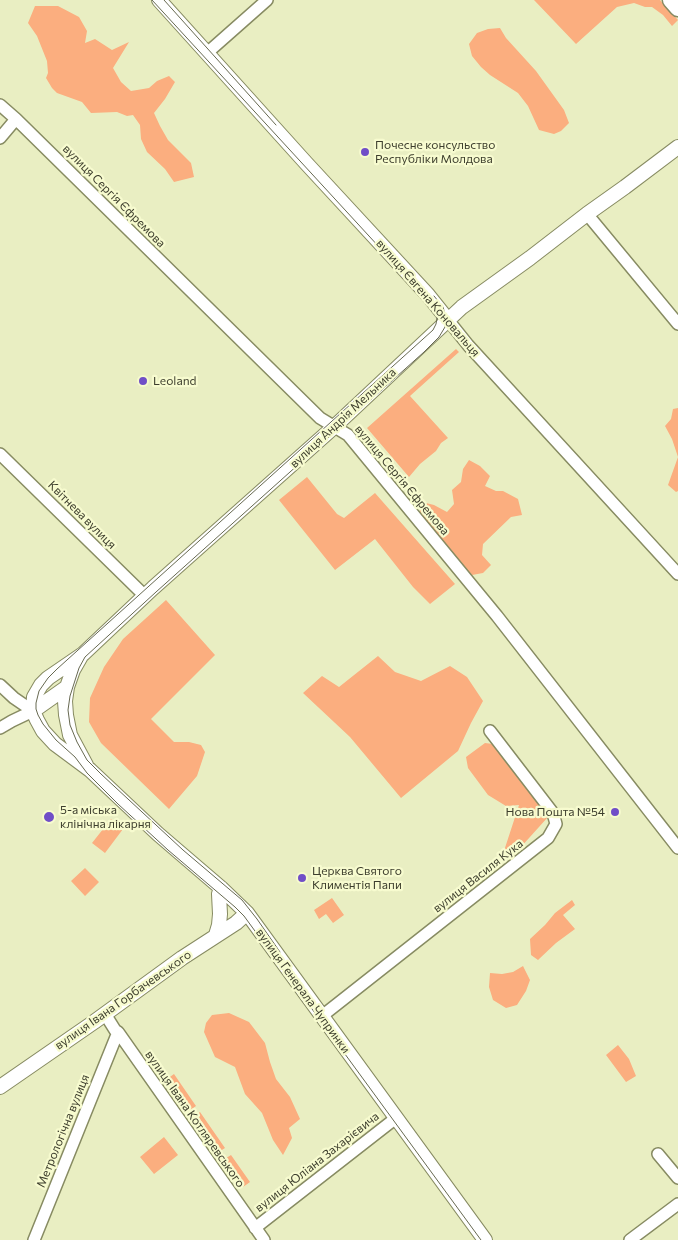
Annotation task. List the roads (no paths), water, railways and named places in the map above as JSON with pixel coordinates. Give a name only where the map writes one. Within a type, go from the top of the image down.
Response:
[{"type":"main road","points":[[671,0],[678,8]]},
{"type":"street","name":"вулиця Євгена Коновальця","points":[[159,0],[428,295],[468,345],[678,574]]},
{"type":"street","points":[[207,53],[267,0]]},
{"type":"street","name":"вулиця Сергія Єфремова","points":[[0,105],[70,171],[320,418],[348,435],[497,616],[678,848]]},
{"type":"street","points":[[0,138],[16,119]]},
{"type":"street","name":"вулиця Андрія Мельника","points":[[34,711],[34,697],[48,678],[83,654],[335,426],[462,307],[678,147]]},
{"type":"street","points":[[587,214],[678,324]]},
{"type":"street","name":"Квітнева вулиця","points":[[0,454],[145,596]]},
{"type":"street","name":"вулиця Генерала Чупринки","points":[[83,654],[73,670],[67,687],[65,702],[70,735],[90,770]]},
{"type":"street","points":[[0,685],[14,698],[34,711]]},
{"type":"street","points":[[0,728],[12,720],[34,711],[67,687]]},
{"type":"street","name":"вулиця Генерала Чупринки","points":[[34,711],[43,731],[55,744],[90,770],[158,834],[247,913],[485,1240]]},
{"type":"street","name":"вулиця Василя Кука","points":[[322,1016],[548,838],[556,824],[553,812],[490,731]]},
{"type":"street","points":[[216,935],[219,925],[219,894],[221,888]]},
{"type":"street","name":"вулиця Івана Горбачевського","points":[[0,1087],[182,958],[236,923],[247,913]]},
{"type":"street","name":"вулиця Івана Котляревського","points":[[105,1014],[114,1030],[118,1032],[264,1240]]},
{"type":"street","name":"Метрологічна вулиця","points":[[34,1240],[118,1032]]},
{"type":"street","name":"вулиця Юліана Захарієвича","points":[[255,1228],[396,1118]]},
{"type":"street","points":[[658,1154],[678,1178]]},
{"type":"street","points":[[630,1240],[678,1204]]},
{"type":"tram line","points":[[152,0],[426,298],[435,309],[437,318],[433,330],[57,669],[39,691],[36,709],[43,724],[56,740],[75,757],[87,773],[118,804],[244,916],[481,1240]]},
{"type":"tram line","points":[[164,0],[276,125]]},
{"type":"tram line","points":[[280,952],[242,900],[183,850],[87,760],[70,725],[68,710],[70,696],[79,668],[85,657],[439,337],[445,327],[446,318],[443,307],[434,296]]},
{"type":"place","name":"Почесне консульство Республіки Молдова","points":[[365,152]]},
{"type":"place","name":"Leoland","points":[[143,381]]},
{"type":"place","name":"Нова Пошта №54","points":[[615,812]]},
{"type":"place","name":"5-а міська клінічна лікарня","points":[[49,817]]},
{"type":"place","name":"Церква Святого Климентія Папи","points":[[302,878]]}]
